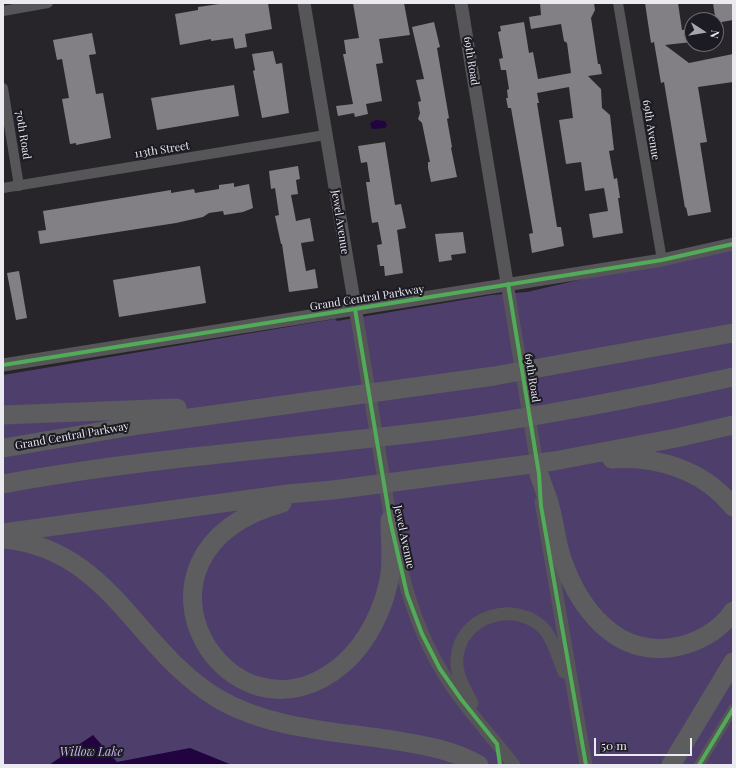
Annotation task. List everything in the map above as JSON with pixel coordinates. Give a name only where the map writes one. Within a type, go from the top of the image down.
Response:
[{"type":"highway","name":"Grand Central Parkway","points":[[3,448],[132,426],[305,403],[509,373],[733,333]]},
{"type":"highway","points":[[3,484],[147,462],[407,434],[502,421],[596,406],[733,378]]},
{"type":"highway","points":[[3,415],[305,403]]},
{"type":"highway","points":[[3,533],[288,494],[333,490],[554,461],[676,438],[733,425]]},
{"type":"highway","points":[[554,461],[626,458],[665,464],[684,470],[708,483],[723,495],[733,507]]},
{"type":"highway","points":[[539,474],[549,503],[563,562],[585,606],[609,632],[624,641],[641,646],[658,648],[674,647],[693,642],[711,633],[725,621],[733,611]]},
{"type":"highway","points":[[333,490],[274,505],[245,518],[216,539],[201,560],[195,575],[192,591],[192,606],[197,630],[205,646],[216,659],[228,671],[242,679],[272,688],[288,689],[305,686],[330,674],[352,655],[370,629],[385,599],[390,574],[390,520]]},
{"type":"highway","points":[[3,539],[26,542],[46,547],[84,569],[102,584],[183,672],[209,692],[236,707],[257,716],[283,723],[432,747],[460,756],[479,765]]},
{"type":"highway","points":[[671,765],[733,662]]},
{"type":"street","points":[[3,11],[48,3]]},
{"type":"street","name":"Jewel Avenue","points":[[304,3],[325,136],[362,342],[390,520],[407,594],[422,634],[448,682],[514,765]]},
{"type":"street","name":"69th Road","points":[[461,3],[539,474]]},
{"type":"street","name":"69th Avenue","points":[[618,3],[662,260]]},
{"type":"street","name":"70th Road","points":[[3,88],[19,186]]},
{"type":"street","name":"113th Street","points":[[3,188],[325,136]]},
{"type":"street","name":"Grand Central Parkway","points":[[3,365],[662,260],[733,244]]},
{"type":"street","points":[[539,474],[541,506],[572,692],[586,765]]},
{"type":"street","points":[[487,732],[463,686],[458,672],[457,658],[460,646],[467,633],[486,618],[499,614],[518,614],[541,626],[549,637],[572,692]]},
{"type":"street","points":[[699,765],[733,709]]},
{"type":"shaded area","points":[[733,244],[733,765],[3,765],[3,375],[335,319],[337,321],[492,295],[527,292]]},
{"type":"water","points":[[376,120],[385,121],[387,125],[385,128],[372,129],[370,123]]},
{"type":"water","name":"Willow Lake","points":[[93,735],[117,762],[190,748],[232,765],[49,765]]},
{"type":"building","points":[[226,3],[268,3],[272,29],[245,34],[247,47],[235,49],[233,38],[211,41],[211,39],[180,45],[175,14],[198,10],[198,7]]},
{"type":"building","points":[[353,3],[404,3],[410,35],[379,39],[383,63],[376,64],[382,101],[366,104],[368,114],[355,117],[354,113],[338,116],[336,106],[353,104],[343,54],[346,54],[344,40],[359,38]]},
{"type":"building","points":[[540,3],[594,3],[595,10],[591,18],[598,64],[600,64],[602,74],[588,76],[601,89],[602,108],[610,115],[614,150],[609,151],[614,179],[617,178],[623,233],[593,238],[589,214],[608,211],[604,188],[585,191],[581,162],[566,164],[559,120],[573,118],[569,87],[537,93],[539,103],[537,103],[557,227],[561,227],[564,246],[532,253],[529,234],[533,233],[511,108],[508,108],[506,98],[508,98],[507,90],[509,89],[506,70],[501,70],[499,59],[503,58],[498,32],[501,31],[500,26],[524,22],[529,53],[533,52],[538,79],[571,73],[567,43],[564,41],[561,24],[531,29],[529,17],[541,15]]},
{"type":"building","points":[[645,3],[678,3],[682,30],[684,30],[684,43],[665,45],[689,63],[733,54],[733,82],[698,87],[707,142],[700,143],[711,212],[688,216],[686,207],[685,208],[664,82],[661,83],[654,42],[651,43]]},
{"type":"building","points":[[713,3],[733,3],[733,20],[724,22],[724,12],[714,12]]},
{"type":"building","points":[[434,22],[440,47],[437,48],[449,118],[447,119],[451,148],[457,177],[431,182],[428,168],[428,162],[430,162],[422,123],[418,119],[420,113],[418,102],[421,101],[416,80],[424,79],[412,27]]},
{"type":"building","points":[[92,33],[96,54],[89,55],[96,94],[103,93],[111,138],[76,145],[76,143],[70,144],[62,99],[69,98],[62,59],[57,60],[53,40]]},
{"type":"building","points":[[273,51],[276,64],[282,63],[289,113],[262,118],[253,71],[255,70],[252,54]]},
{"type":"building","points":[[234,85],[239,116],[157,130],[151,98]]},
{"type":"building","points":[[385,142],[395,205],[401,204],[406,228],[397,230],[403,273],[385,276],[384,266],[380,266],[377,245],[382,244],[378,222],[372,223],[366,182],[370,182],[367,162],[361,163],[358,146]]},
{"type":"building","points":[[298,166],[300,179],[296,180],[298,194],[291,195],[296,221],[310,218],[314,241],[301,243],[306,271],[315,269],[318,288],[289,292],[282,244],[275,216],[279,215],[275,188],[271,189],[269,171]]},
{"type":"building","points":[[234,183],[234,187],[249,184],[253,208],[243,212],[224,215],[223,211],[209,213],[203,217],[176,223],[40,244],[38,231],[46,230],[43,211],[171,190],[171,193],[194,189],[195,193],[219,189],[219,185]]},
{"type":"building","points":[[463,232],[466,253],[451,255],[452,260],[439,262],[435,234]]},
{"type":"building","points":[[200,266],[206,303],[119,317],[113,280]]},
{"type":"building","points":[[19,271],[27,318],[16,320],[7,273]]},
{"type":"cycle path","points":[[3,365],[662,260],[733,244]]},
{"type":"cycle path","points":[[508,284],[539,474],[541,506],[586,765]]},
{"type":"cycle path","points":[[355,309],[390,520],[407,594],[422,634],[440,669],[461,699],[497,744],[500,765]]},
{"type":"cycle path","points":[[699,765],[733,709]]}]
